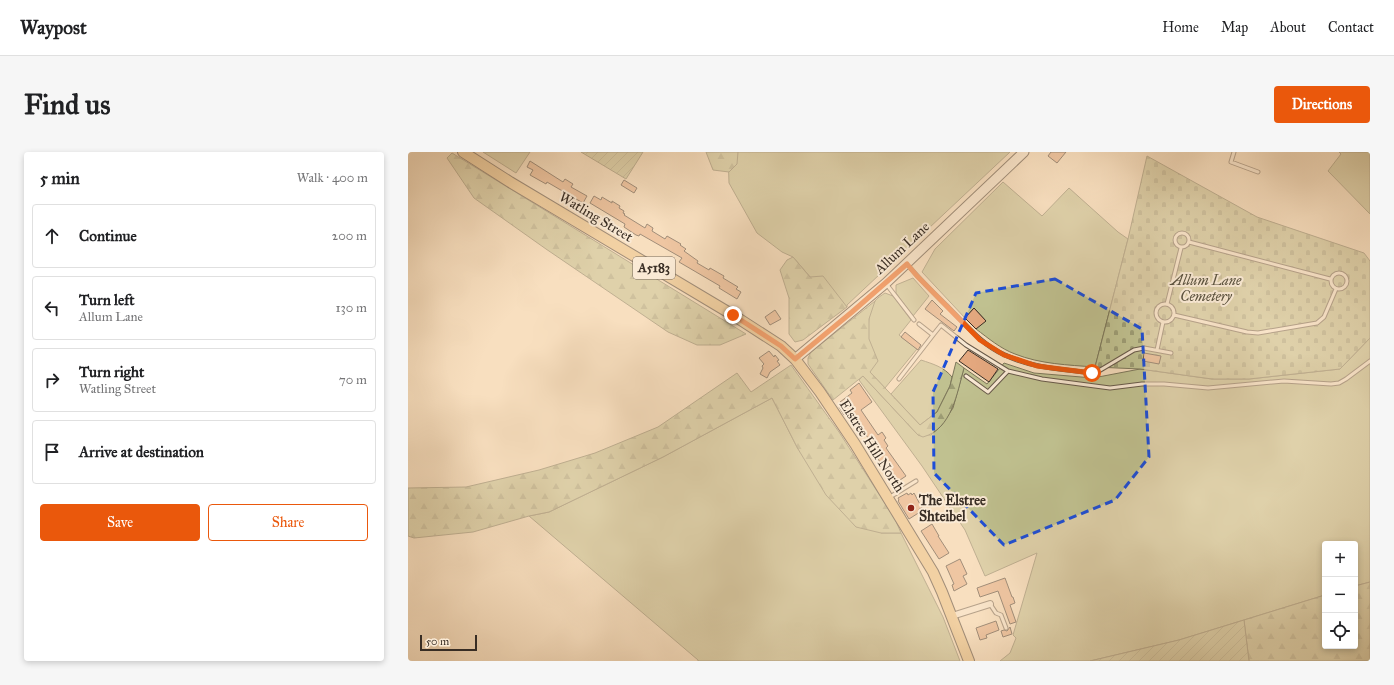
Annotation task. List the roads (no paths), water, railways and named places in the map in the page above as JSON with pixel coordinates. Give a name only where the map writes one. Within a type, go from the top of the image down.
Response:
[{"type":"main road","name":"Watling Street","points":[[462,152],[516,186],[733,315],[781,346],[795,359]]},
{"type":"main road","name":"Allum Lane","points":[[795,359],[886,283],[1024,152]]},
{"type":"main road","name":"Elstree Hill North","points":[[795,359],[851,437],[889,497],[933,572],[969,661]]},
{"type":"street","points":[[952,616],[990,604]]},
{"type":"lane","points":[[1234,152],[1231,162],[1258,172]]},
{"type":"lane","points":[[1183,233],[1186,234],[1189,242],[1186,247],[1181,248],[1175,241],[1177,235],[1183,233]]},
{"type":"lane","points":[[1189,242],[1330,279]]},
{"type":"lane","points":[[1167,304],[1181,248]]},
{"type":"lane","points":[[907,264],[980,340],[1004,355],[1021,361],[1037,366],[1092,373],[1097,372],[1134,350],[1144,348],[1171,352]]},
{"type":"lane","points":[[1339,273],[1345,276],[1347,282],[1343,288],[1336,289],[1331,285],[1330,279],[1332,276],[1339,273]]},
{"type":"lane","points":[[886,283],[914,320]]},
{"type":"lane","points":[[1174,315],[1247,332],[1264,332],[1317,323],[1324,318],[1336,289]]},
{"type":"lane","points":[[1167,304],[1173,308],[1174,315],[1170,321],[1163,322],[1157,318],[1156,311],[1160,305],[1167,304]]},
{"type":"lane","points":[[1157,350],[1163,322]]},
{"type":"lane","points":[[919,324],[933,335]]},
{"type":"lane","points":[[899,379],[941,325],[966,345],[1008,371],[1042,380],[1110,388],[1142,384],[1164,384],[1208,388],[1284,381],[1331,384],[1346,380],[1370,362]]},
{"type":"lane","points":[[966,376],[988,392],[1008,371]]},
{"type":"lane","points":[[889,497],[916,481]]},
{"type":"lane","points":[[990,604],[996,613],[1001,615],[1006,628]]},
{"type":"place","name":"The Elstree Shteibel","points":[[911,508]]},
{"type":"park label","name":"Allum Lane Cemetery","points":[[1206,288]]}]
